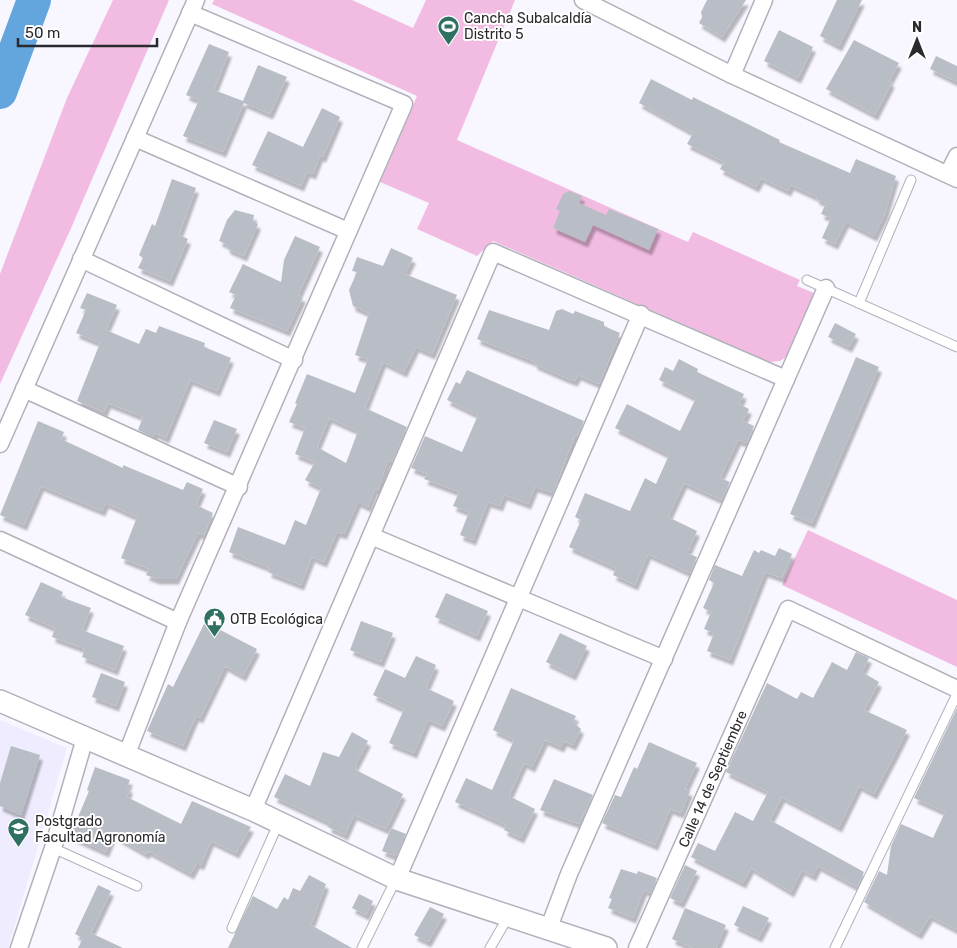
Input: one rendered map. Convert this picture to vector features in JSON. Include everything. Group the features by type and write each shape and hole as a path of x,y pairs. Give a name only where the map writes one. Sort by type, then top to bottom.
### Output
{"street":[{"path":"583,0 732,75 953,176 957,156"},
{"path":"732,75 764,0"},
{"path":"0,444 193,6 404,104 294,360 178,622 126,756"},
{"path":"135,138 348,231"},
{"path":"253,810 493,252 641,314 786,378"},
{"path":"81,259 294,360"},
{"path":"548,930 569,874 826,288"},
{"path":"397,879 641,314"},
{"path":"24,389 238,487"},
{"path":"371,536 664,659"},
{"path":"0,540 178,622"},
{"name":"Calle 14 de Septiembre","path":"638,948 788,609 957,689"},
{"path":"0,701 253,810 278,824 397,879 606,948"},
{"path":"20,948 53,848 85,738"}],"lane":[{"path":"859,303 911,180"},
{"path":"807,280 957,346"},
{"path":"835,948 957,694"},
{"path":"232,928 278,824"},
{"path":"53,848 137,886"},
{"path":"362,948 397,879"},
{"path":"490,948 508,917"}],"shaded area":[{"path":"113,0 169,0 72,226 0,384 0,274 67,98"},
{"path":"214,0 352,0 413,28 426,0 515,0 457,140 688,242 693,232 800,280 797,286 814,293 786,357 780,361 770,362 493,241 477,256 417,229 429,203 380,182 417,96 212,4"},
{"path":"808,530 957,600 957,667 782,585"},
{"name":"Postgrado Facultad Agronomía","path":"0,720 67,748 8,948 0,948"}],"building":[{"path":"707,0 746,0 722,37 699,23 702,17 701,12"},
{"path":"837,0 862,0 839,46 820,36"},
{"path":"779,30 813,47 798,78 764,61"},
{"path":"854,40 899,63 889,81 892,82 875,115 826,89"},
{"path":"209,44 229,52 214,90 243,101 258,65 287,77 270,114 244,103 223,152 183,136 199,100 186,95"},
{"path":"936,56 957,66 957,82 930,69"},
{"path":"651,79 692,100 693,97 780,140 779,142 850,173 856,159 896,176 885,214 874,236 846,222 835,244 822,238 831,218 821,214 826,203 816,199 817,197 791,185 788,191 761,178 756,187 720,169 724,162 687,144 693,133 639,103"},
{"path":"322,108 340,117 323,157 320,156 313,174 307,172 301,186 252,165 268,131 303,147"},
{"path":"172,179 196,188 179,235 188,239 170,281 138,268 143,258 139,255 152,224 155,226"},
{"path":"569,191 582,196 579,203 606,215 609,209 658,229 649,250 593,225 585,242 553,228 560,211 556,209 563,194"},
{"path":"235,210 254,215 253,221 258,224 244,256 228,249 226,244 219,241 227,220"},
{"path":"295,236 320,247 298,295 303,297 287,331 230,308 236,295 229,292 243,264 281,282 284,260"},
{"path":"391,248 413,258 405,274 457,295 432,354 416,347 404,372 383,362 365,408 407,427 392,462 388,460 378,490 375,489 368,507 358,502 344,534 337,532 324,562 312,557 301,585 268,572 270,568 229,552 238,527 285,545 295,520 306,525 321,488 305,480 315,462 295,454 305,428 289,422 307,374 355,393 368,359 355,355 369,313 353,306 349,290 357,272 352,271 357,257 383,266","holes":["329,418 358,431 346,463 317,447"]},
{"path":"87,293 117,305 106,330 139,344 146,329 156,333 159,326 205,343 204,347 231,358 217,391 190,380 166,438 155,433 153,437 138,430 143,417 108,403 104,412 77,401 100,343 76,333 86,310 80,308"},
{"path":"562,309 573,314 575,311 604,322 604,326 620,333 599,384 578,375 575,381 566,378 534,364 535,362 477,339 489,310 549,330 556,311"},
{"path":"835,323 856,334 849,347 828,337"},
{"path":"856,357 879,367 812,523 790,514"},
{"path":"679,359 698,369 697,372 744,394 739,404 749,409 743,421 754,426 747,443 738,440 720,478 730,482 722,500 684,483 668,517 697,531 687,553 697,557 690,573 648,554 635,585 613,575 616,568 569,547 581,520 575,517 585,493 630,511 645,478 656,484 669,455 615,428 627,404 680,431 696,398 659,380 665,367 673,371"},
{"path":"467,370 584,421 577,436 575,435 553,493 535,487 528,504 504,495 500,506 488,502 473,540 460,535 469,512 453,506 459,492 424,479 428,474 411,468 425,436 462,452 478,415 447,400 456,382 460,384"},
{"path":"214,420 237,429 227,452 204,443"},
{"path":"38,421 64,432 61,439 123,468 123,465 183,490 187,482 203,489 196,505 213,513 204,535 198,533 176,579 157,579 146,575 149,569 121,558 137,517 106,503 102,511 41,486 24,525 0,515"},
{"path":"779,548 792,554 782,578 765,572 730,660 707,651 714,633 704,629 711,612 703,608 714,583 709,580 715,565 742,576 754,550 759,553 761,550 775,556"},
{"path":"41,582 63,592 61,597 91,608 82,630 124,646 115,670 82,657 85,649 52,637 55,628 25,615"},
{"path":"446,593 488,611 477,636 435,617"},
{"path":"361,621 393,633 381,662 350,650"},
{"path":"205,622 257,649 243,676 225,666 200,718 196,716 183,746 147,731 168,684 173,687"},
{"path":"560,633 587,646 573,675 546,662"},
{"path":"856,652 869,658 862,672 879,682 864,710 907,730 896,752 874,794 859,786 839,827 782,797 770,820 864,872 857,887 818,866 813,876 802,870 791,892 751,868 743,883 691,857 698,843 715,851 735,812 753,821 768,792 726,772 767,683 797,699 801,692 813,698 832,662 847,670"},
{"path":"416,656 436,665 426,688 454,701 442,726 428,720 414,753 389,743 404,709 373,695 385,669 405,678"},
{"path":"101,673 125,682 116,706 92,697"},
{"path":"511,688 576,716 573,722 581,729 573,745 564,741 561,747 545,740 532,767 524,763 509,796 535,809 521,838 504,830 506,825 455,802 466,778 492,790 514,740 493,730"},
{"path":"957,708 957,930 930,916 919,934 864,902 879,871 887,875 891,846 901,824 933,838 945,812 914,798"},
{"path":"352,732 368,741 355,766 357,767 356,770 403,794 386,829 354,815 345,835 328,827 330,823 274,797 285,774 310,786 323,752 339,757"},
{"path":"649,742 697,763 685,789 690,791 681,813 670,809 655,845 602,823 615,795 621,797 634,767 637,769"},
{"path":"11,746 40,755 21,815 0,806 0,783"},
{"path":"95,767 130,780 127,787 130,788 127,797 181,824 192,801 251,827 236,853 211,841 201,865 197,863 191,874 148,851 146,854 113,835 106,852 70,836 89,791 87,790"},
{"path":"554,779 593,795 579,824 540,810"},
{"path":"391,828 406,834 396,856 382,851"},
{"path":"685,865 697,871 681,903 670,898"},
{"path":"621,869 637,874 638,871 657,878 651,893 644,890 633,918 608,908 612,899 609,898"},
{"path":"309,875 326,884 311,925 352,948 228,948 253,896 277,909 284,897 288,900 293,888 300,891"},
{"path":"98,885 111,891 91,933 123,948 78,948 83,938 75,934"},
{"path":"359,894 373,901 366,915 352,908"},
{"path":"743,906 769,918 759,937 734,925"},
{"path":"430,907 444,914 428,942 414,935"},
{"path":"685,908 726,925 716,948 693,948 672,939"}],"waterway":[{"path":"0,92 34,0"}],"place":[{"name":"Cancha Subalcaldía Distrito 5","path":"448,45"},
{"name":"OTB Ecológica","path":"214,638"},
{"name":"Postgrado Facultad Agronomía","path":"19,848"}]}
